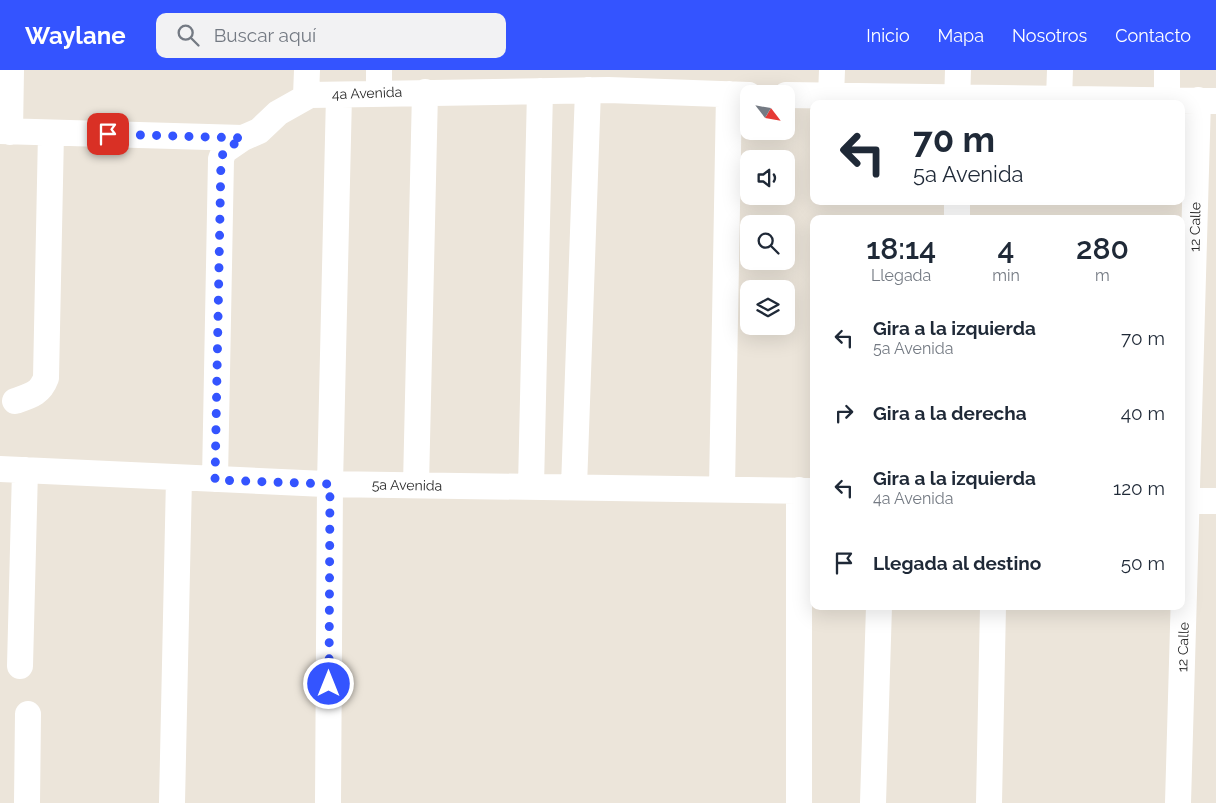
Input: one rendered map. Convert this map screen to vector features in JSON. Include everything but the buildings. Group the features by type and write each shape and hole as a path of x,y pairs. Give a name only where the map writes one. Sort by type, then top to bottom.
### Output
{"street":[{"path":"11,70 5,131 243,138"},
{"path":"306,96 307,70"},
{"path":"831,96 832,70"},
{"path":"958,70 958,100"},
{"path":"1059,99 1060,70"},
{"path":"1167,70 1167,100"},
{"name":"4a Avenida","path":"215,480 221,159 224,151 243,138 259,131 278,113 306,96 339,95 379,81 425,92 540,91 601,83 739,94"},
{"path":"574,487 601,83"},
{"path":"530,486 540,91"},
{"path":"416,485 425,92"},
{"path":"722,488 739,94"},
{"path":"328,803 330,484 339,95"},
{"path":"795,95 933,100"},
{"path":"1008,100 1207,100"},
{"name":"12 Calle","path":"1185,484 1207,100"},
{"path":"15,401 36,394 43,386 46,378 51,133"},
{"path":"12,470 20,666"},
{"name":"5a Avenida","path":"12,470 330,484 807,490"},
{"path":"172,803 179,478"},
{"path":"799,803 807,490"},
{"path":"1185,501 1216,501"},
{"path":"872,803 879,610"},
{"path":"989,803 993,610"},
{"name":"12 Calle","path":"1178,803 1182,610"},
{"path":"27,803 28,714"}],"route":[{"path":"108,134 243,138 224,151 221,159 215,480 330,484 329,684"}]}
